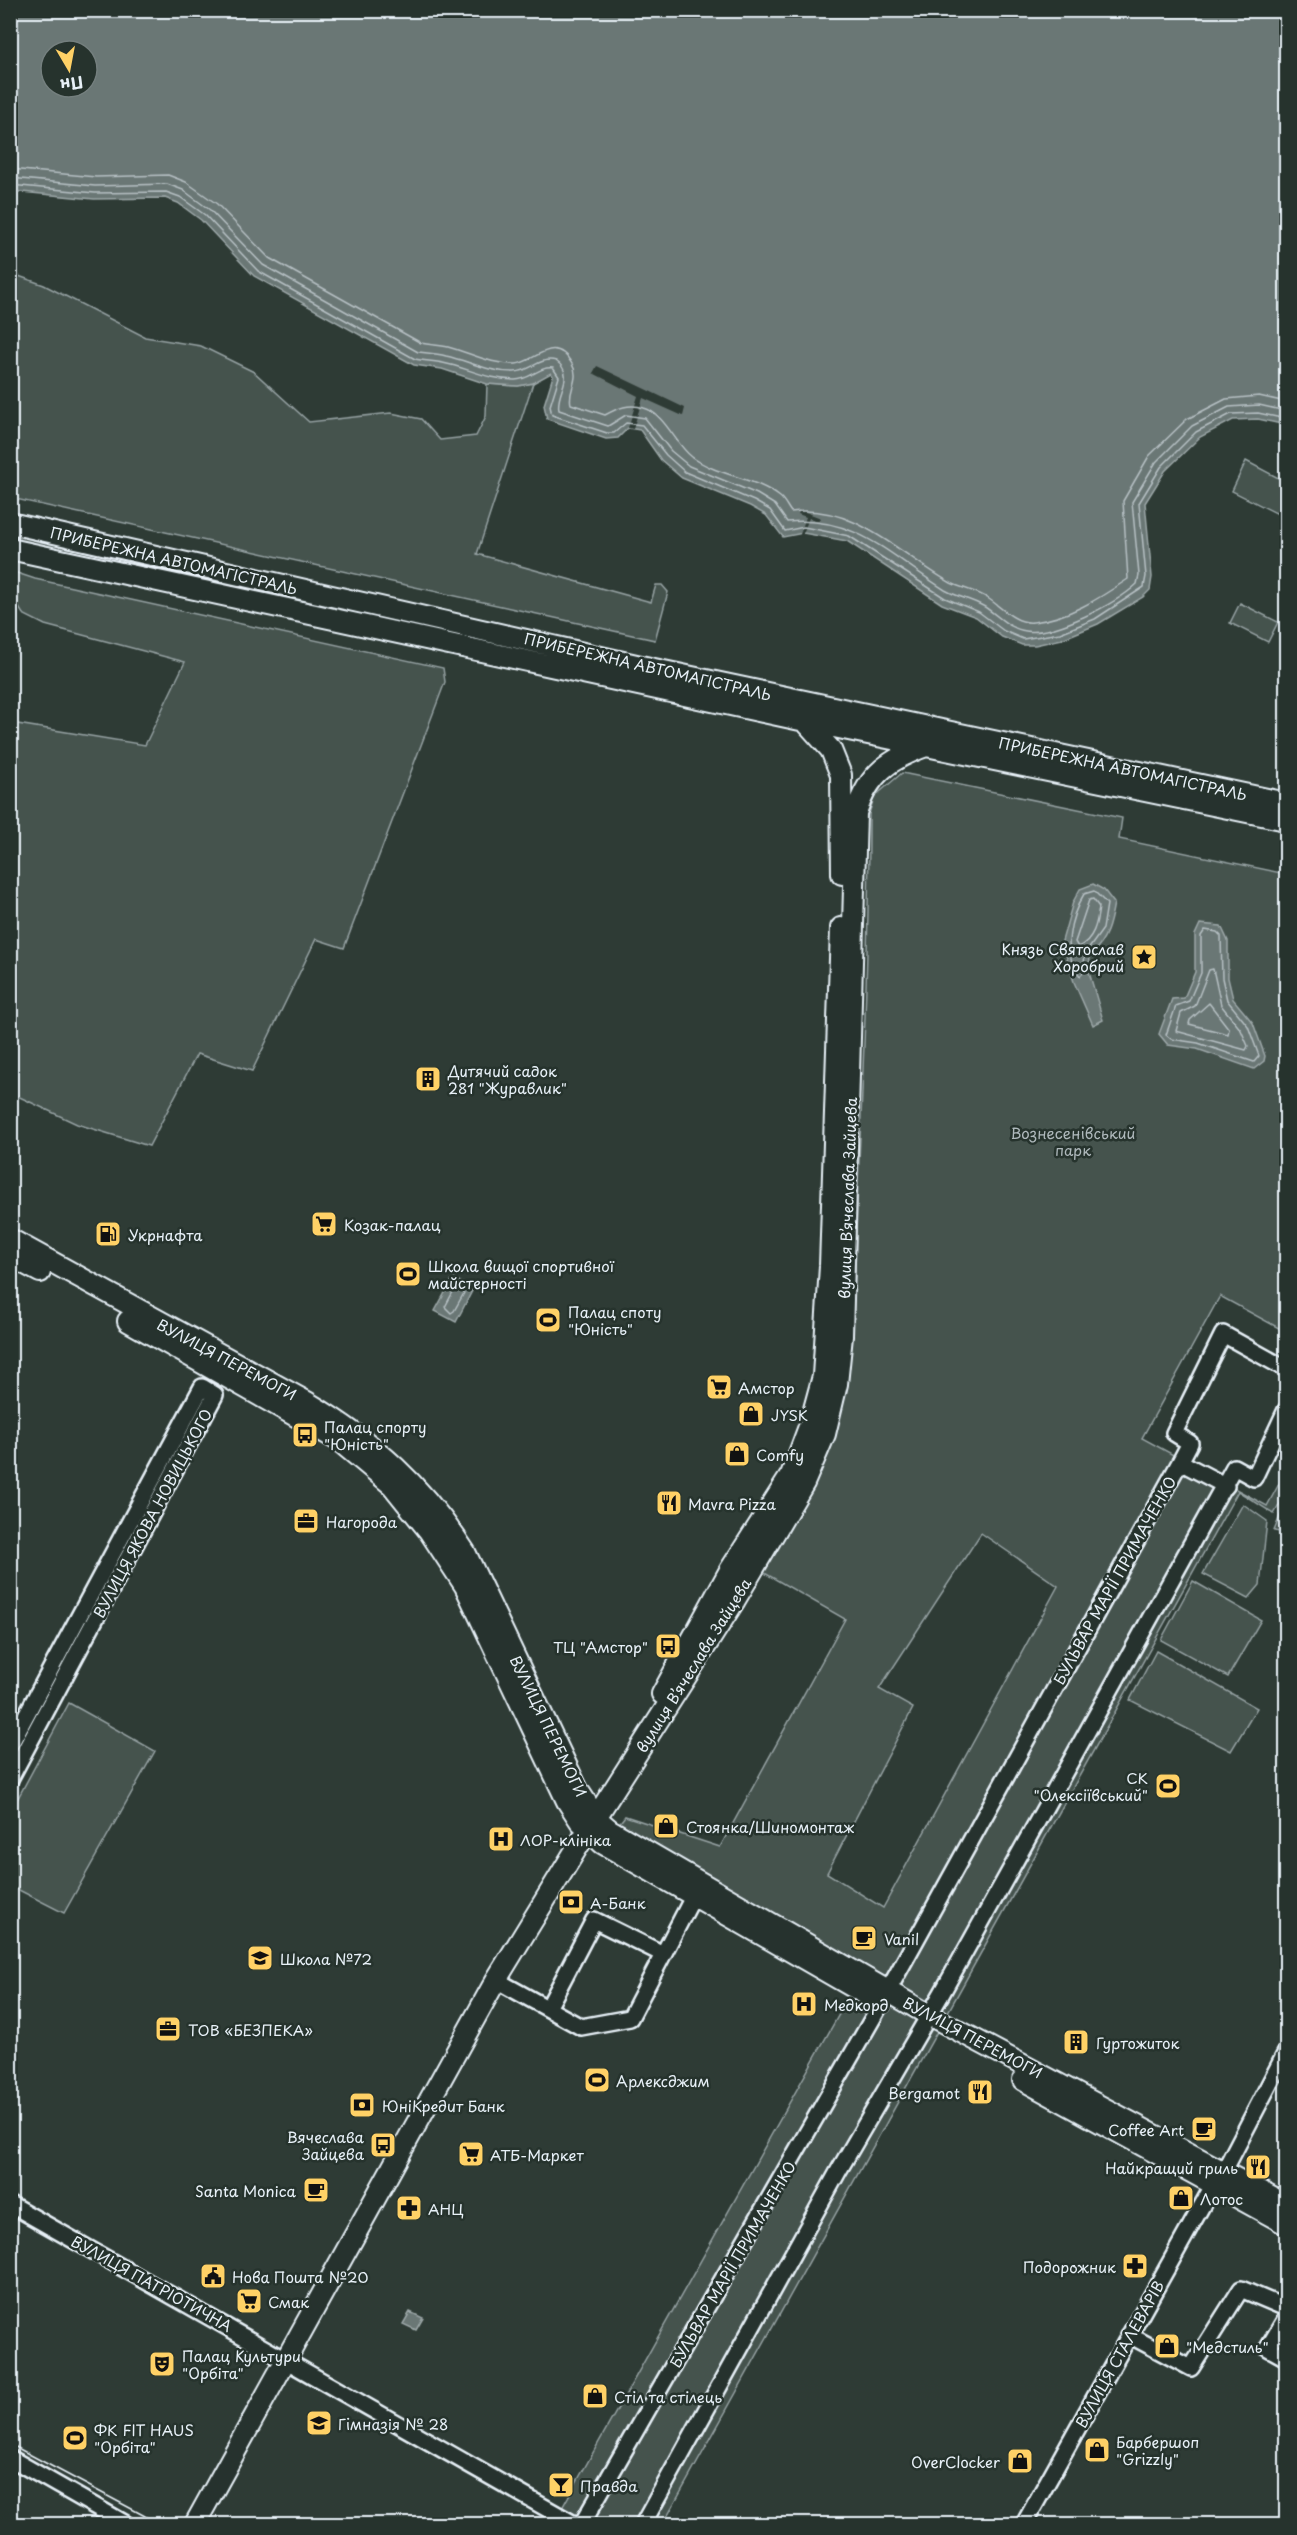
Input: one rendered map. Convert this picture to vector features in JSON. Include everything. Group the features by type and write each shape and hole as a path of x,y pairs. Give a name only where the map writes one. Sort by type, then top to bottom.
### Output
{"main road":[{"name":"ПРИБЕРЕЖНА АВТОМАГІСТРАЛЬ","path":"10,524 666,671 1287,803"},
{"name":"ПРИБЕРЕЖНА АВТОМАГІСТРАЛЬ","path":"10,549 327,618 506,654 805,721 1287,820"},
{"path":"327,618 337,609 339,602 335,597"},
{"path":"355,601 346,604 345,612 356,624"},
{"name":"вулиця Вʼячеслава Зайцева","path":"195,2524 280,2359 660,1697 730,1570 791,1475 810,1424 823,1376 831,1254 843,804 841,775 831,750 805,721"},
{"name":"вулиця Вʼячеслава Зайцева","path":"182,2524 280,2359 588,1819 735,1600 804,1483 825,1434 837,1384 845,1267 856,813 862,794 888,763 906,753 929,746"},
{"name":"ВУЛИЦЯ ПЕРЕМОГИ","path":"10,1239 297,1396 346,1426 406,1488 442,1517 465,1552 588,1819 602,1843 693,1897 1219,2178 1287,2224"},
{"name":"ВУЛИЦЯ ПЕРЕМОГИ","path":"10,1256 302,1417 383,1466"},
{"name":"ВУЛИЦЯ ПЕРЕМОГИ","path":"588,1819 619,1835 884,1997"},
{"name":"ВУЛИЦЯ ПЕРЕМОГИ","path":"1219,2178 1287,2205"}],"street":[{"path":"1180,1462 1190,1443 1174,1433 1223,1334 1287,1369"},
{"name":"ВУЛИЦЯ ЯКОВА НОВИЦЬКОГО","path":"10,1745 202,1387 215,1395 10,1779"},
{"path":"643,2524 838,2170 926,2021 1226,1486 1234,1467 1254,1478 1287,1410"},
{"name":"БУЛЬВАР МАРІЇ ПРИМАЧЕНКО","path":"582,2524 884,1997 1180,1462 1226,1486"},
{"path":"496,1980 581,2027 630,2018 693,1897"},
{"path":"548,2008 594,1920 663,1954"},
{"name":"ВУЛИЦЯ СТАЛЕВАРІВ","path":"1024,2524 1219,2178 1287,2052"},
{"name":"ВУЛИЦЯ ПАТРІОТИЧНА","path":"10,2204 574,2524"},
{"path":"1129,2335 1191,2368 1241,2289 1287,2308"},
{"path":"1287,2318 1268,2348 1287,2358"},
{"path":"10,2458 126,2524"}],"green space":[{"path":"10,273 44,285 145,337 201,346 254,372 309,422 391,413 421,419 440,440 476,436 486,416 487,384 518,386 533,383 477,554 651,602 656,585 662,585 668,592 655,640 11,498"},
{"path":"1246,461 1286,482 1286,518 1232,491"},
{"path":"11,532 331,603 330,610 11,539"},
{"path":"14,572 35,579 443,668 445,682 344,948 316,939 252,1071 197,1054 149,1146 77,1124 11,1093 11,723 145,745 185,662 45,625 23,614 11,595"},
{"path":"1240,603 1278,622 1268,642 1230,623"},
{"name":"Вознесенівський парк","path":"902,773 1122,818 1119,839 1286,874 1286,1332 1220,1296 1142,1438 1267,1506 1286,1471 1286,1493 1274,1514 1238,1491 663,2524 553,2524 865,1968 615,1829 625,1816 720,1847 845,1619 761,1571 797,1514 829,1453 838,1426 849,1364 854,1298 867,961 869,814 874,797","holes":["981,1533 1058,1586 883,1908 827,1873 913,1708 879,1689"]},
{"path":"1286,1501 1286,1533 1274,1531"},
{"path":"1243,1504 1267,1521 1260,1585 1249,1598 1203,1574"},
{"path":"1193,1581 1261,1620 1228,1677 1161,1640"},
{"path":"1156,1651 1257,1708 1231,1751 1130,1700"},
{"path":"69,1703 155,1751 64,1913 11,1886 11,1811"}],"water":[{"path":"10,11 1286,11 1286,425 1258,419 1233,420 1200,437 1165,471 1145,503 1152,577 1150,590 1143,597 1098,624 1062,639 1035,645 1022,645 1002,637 976,617 942,604 847,541 803,533 783,537 766,515 682,478 661,460 640,430 628,428 618,438 606,439 547,419 544,405 553,376 551,373 533,383 518,386 487,384 442,369 414,365 254,276 201,220 178,203 165,198 94,199 11,191"},
{"path":"1093,884 1104,890 1114,903 1107,931 1090,956 1089,972 1103,1020 1093,1025 1074,982 1062,941 1073,902 1080,889"},
{"path":"1200,924 1221,926 1228,941 1228,978 1233,999 1253,1023 1265,1056 1264,1061 1254,1069 1197,1049 1168,1045 1159,1034 1172,999 1184,998 1195,972 1195,935"},
{"path":"453,1278 473,1289 456,1322 435,1311"},
{"path":"410,2312 423,2318 416,2330 403,2324"}],"pier":[{"path":"597,366 685,408 683,416 643,398 633,429 628,428 638,396 593,373"},
{"path":"800,510 821,518 819,521 809,518 802,536 799,537 806,517 798,514"}],"tram line":[{"path":"10,2444 156,2524"}],"place":[{"name":"Князь Святослав Хоробрий","path":"1144,957"},
{"name":"Дитячий садок 281 \"Журавлик\"","path":"428,1079"},
{"name":"Козак-палац","path":"324,1224"},
{"name":"Укрнафта","path":"108,1234"},
{"name":"Школа вищої спортивної майстерності","path":"408,1274"},
{"name":"Палац споту \"Юність\"","path":"548,1320"},
{"name":"Амстор","path":"719,1387"},
{"name":"JYSK","path":"751,1414"},
{"name":"Палац спорту \"Юність\"","path":"305,1435"},
{"name":"Comfy","path":"737,1454"},
{"name":"Mavra Pizza","path":"669,1503"},
{"name":"Нагорода","path":"306,1521"},
{"name":"ТЦ \"Амстор\"","path":"668,1646"},
{"name":"СК \"Олексіївський\"","path":"1168,1786"},
{"name":"Стоянка/Шиномонтаж","path":"666,1826"},
{"name":"ЛОР-клініка","path":"501,1839"},
{"name":"А-Банк","path":"571,1902"},
{"name":"Vanil","path":"864,1938"},
{"name":"Школа №72","path":"260,1958"},
{"name":"Медкорд","path":"804,2004"},
{"name":"ТОВ «БЕЗПЕКА»","path":"168,2029"},
{"name":"Гуртожиток","path":"1076,2042"},
{"name":"Арлексджим","path":"597,2080"},
{"name":"Bergamot","path":"980,2092"},
{"name":"ЮніКредит Банк","path":"362,2105"},
{"name":"Coffee Art","path":"1204,2129"},
{"name":"Вячеслава Зайцева","path":"383,2145"},
{"name":"АТБ-Маркет","path":"471,2154"},
{"name":"Найкращий гриль","path":"1258,2167"},
{"name":"Santa Monica","path":"316,2190"},
{"name":"Лотос","path":"1181,2198"},
{"name":"АНЦ","path":"409,2208"},
{"name":"Подорожник","path":"1135,2266"},
{"name":"Нова Пошта №20","path":"213,2276"},
{"name":"Смак","path":"249,2301"},
{"name":"\"Медстиль\"","path":"1167,2346"},
{"name":"Палац Культури \"Орбіта\"","path":"162,2364"},
{"name":"Стіл та стілець","path":"595,2396"},
{"name":"Гімназія № 28","path":"319,2423"},
{"name":"ФК FIT HAUS \"Орбіта\"","path":"75,2438"},
{"name":"Барбершоп \"Grizzly\"","path":"1097,2450"},
{"name":"OverClocker","path":"1020,2461"},
{"name":"Правда","path":"561,2485"}]}
